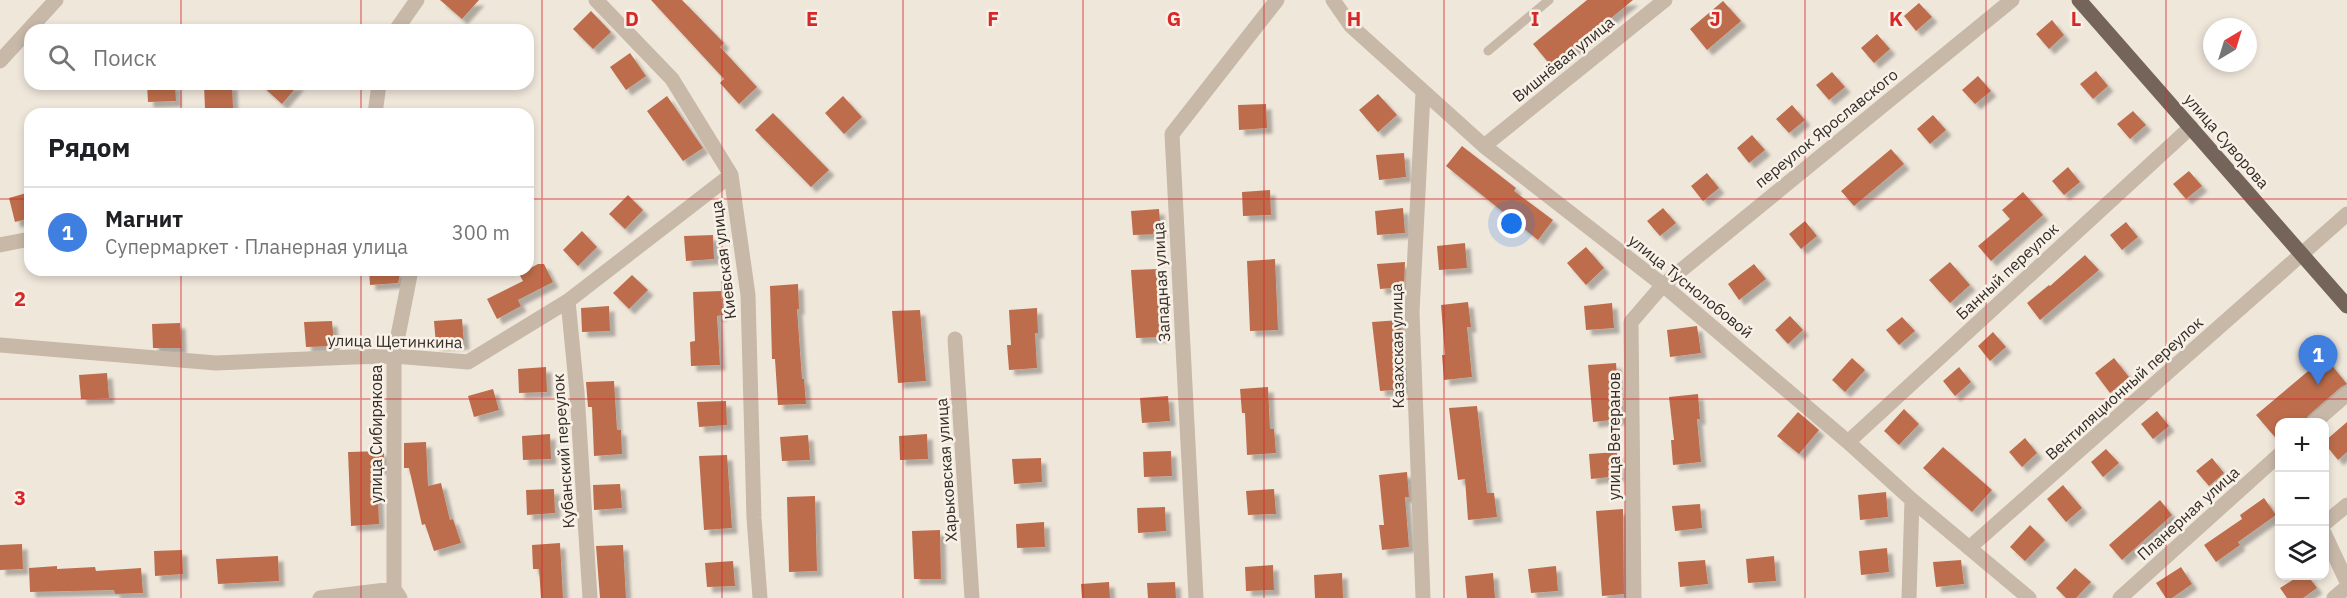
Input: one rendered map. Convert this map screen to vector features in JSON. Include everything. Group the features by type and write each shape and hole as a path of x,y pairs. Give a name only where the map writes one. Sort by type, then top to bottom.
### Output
{"main road":[{"name":"улица Суворова","path":"2079,0 2347,306"}],"street":[{"path":"34,24 56,0"},
{"path":"400,24 417,0"},
{"name":"Киевская улица","path":"596,0 672,80 731,175 748,296 754,518 760,598"},
{"name":"Западная улица","path":"1196,598 1172,134 1277,0"},
{"name":"улица Туснолобовой","path":"1333,0 1351,26 1484,146 1663,285 1848,442 1912,500 2030,598"},
{"name":"Вишнёвая улица","path":"1484,146 1665,0"},
{"name":"переулок Ярославского","path":"1663,285 2012,0"},
{"path":"0,61 24,35"},
{"path":"376,108 378,90"},
{"name":"Казахская улица","path":"1423,93 1412,312 1423,598"},
{"name":"Банный переулок","path":"1848,442 2191,127"},
{"name":"улица Щетинкина","path":"0,345 216,363 394,357 468,362 568,301 731,175"},
{"name":"Вентиляционный переулок","path":"1970,548 2347,214"},
{"path":"0,245 24,240"},
{"name":"улица Сибирякова","path":"397,593 394,357 410,276"},
{"name":"улица Ветеранов","path":"1634,598 1631,322 1663,285"},
{"name":"Кубанский переулок","path":"568,301 578,404 590,598"},
{"name":"Харьковская улица","path":"955,339 972,598"},
{"path":"2321,418 2347,394"},
{"name":"Планерная улица","path":"2120,598 2275,458"},
{"path":"1909,598 1912,500"},
{"path":"2329,521 2347,505"},
{"path":"2329,542 2347,584 2334,598"},
{"path":"320,598 397,593"}],"lane":[{"path":"1488,51 1549,0"}],"building":[{"path":"440,0 479,0 462,19"},
{"path":"651,0 682,0 724,43 720,47 757,87 739,104 720,83 724,79"},
{"path":"1587,0 1633,0 1552,67 1533,44"},
{"path":"1723,1 1741,21 1707,50 1690,29"},
{"path":"1919,3 1932,17 1916,31 1904,16"},
{"path":"591,11 611,32 593,49 573,29"},
{"path":"2052,20 2064,35 2049,49 2036,34"},
{"path":"1877,34 1890,49 1874,63 1861,48"},
{"path":"630,53 646,76 626,90 610,67"},
{"path":"2096,71 2108,86 2093,99 2080,84"},
{"path":"1832,72 1845,87 1829,100 1816,85"},
{"path":"1978,76 1991,91 1975,104 1962,90"},
{"path":"147,90 175,90 176,101 148,102"},
{"path":"204,90 232,90 233,108 205,108"},
{"path":"267,90 294,90 282,104"},
{"path":"1378,94 1397,115 1378,132 1359,110"},
{"path":"667,96 703,148 683,161 647,111"},
{"path":"843,96 862,117 844,134 825,113"},
{"path":"1266,104 1267,128 1239,130 1238,105"},
{"path":"1792,105 1805,120 1789,133 1776,119"},
{"path":"2133,111 2146,125 2130,139 2117,124"},
{"path":"773,113 829,170 811,187 755,130"},
{"path":"1933,115 1946,130 1930,144 1917,129"},
{"path":"1752,135 1765,150 1749,163 1737,148"},
{"path":"1462,146 1516,188 1514,191 1553,220 1538,240 1446,166"},
{"path":"1891,149 1904,164 1854,206 1841,191"},
{"path":"1404,153 1406,177 1379,180 1376,155"},
{"path":"2068,167 2080,182 2064,195 2052,181"},
{"path":"2189,171 2202,186 2186,199 2173,184"},
{"path":"1707,173 1719,188 1703,201 1691,186"},
{"path":"1270,190 1271,215 1243,216 1242,192"},
{"path":"2023,192 2043,215 1991,261 1978,246 2010,219 2002,210"},
{"path":"24,194 24,220 15,222 9,198"},
{"path":"628,195 643,210 625,229 609,214"},
{"path":"1403,208 1405,233 1377,235 1375,211"},
{"path":"1663,208 1676,223 1660,236 1647,221"},
{"path":"1159,209 1161,234 1133,235 1131,211"},
{"path":"1805,221 1817,236 1801,249 1789,234"},
{"path":"2126,222 2138,237 2122,250 2110,235"},
{"path":"582,231 597,247 578,266 563,250"},
{"path":"713,235 714,259 686,261 684,236"},
{"path":"1465,243 1467,268 1439,270 1437,246"},
{"path":"1586,247 1604,268 1586,285 1567,263"},
{"path":"2085,255 2099,270 2040,320 2027,303"},
{"path":"1275,259 1278,330 1250,331 1247,261"},
{"path":"1405,262 1404,287 1380,289 1377,264"},
{"path":"1950,262 1970,285 1950,303 1929,280"},
{"path":"544,264 553,282 518,300 521,306 497,319 487,299 523,281 520,276 534,276 534,266"},
{"path":"1754,264 1766,279 1739,300 1728,284"},
{"path":"1159,269 1164,337 1136,338 1131,270"},
{"path":"632,275 648,290 629,309 613,293"},
{"path":"369,276 400,276 398,283 370,285"},
{"path":"798,284 799,309 797,309 806,404 778,405 775,359 772,359 770,286"},
{"path":"721,291 722,315 717,316 720,365 691,366 690,342 695,341 693,292"},
{"path":"1468,302 1471,327 1467,327 1472,377 1444,380 1442,355 1445,355 1441,305"},
{"path":"1612,303 1614,328 1586,330 1584,306"},
{"path":"609,306 610,331 582,332 581,308"},
{"path":"1037,308 1038,333 1035,333 1037,368 1009,370 1007,345 1011,345 1009,310"},
{"path":"920,310 926,381 898,383 892,311"},
{"path":"1790,316 1803,330 1788,344 1775,330"},
{"path":"1902,317 1915,331 1899,345 1886,330"},
{"path":"462,319 464,344 436,345 434,321"},
{"path":"1400,320 1405,389 1380,391 1372,322"},
{"path":"332,321 334,346 306,347 304,322"},
{"path":"180,323 181,348 153,348 152,324"},
{"path":"1697,326 1701,353 1670,357 1667,330"},
{"path":"1993,332 2006,347 1990,361 1978,346"},
{"path":"2325,357 2347,384 2307,418 2275,418 2275,437 2256,415"},
{"path":"1852,358 1865,370 1845,392 1832,380"},
{"path":"2114,358 2129,377 2110,393 2095,373"},
{"path":"1616,363 1621,419 1593,422 1588,365"},
{"path":"546,367 547,392 519,393 518,369"},
{"path":"1959,367 1971,382 1955,396 1943,381"},
{"path":"107,373 109,398 81,399 79,375"},
{"path":"614,381 617,430 621,430 622,454 594,456 592,407 588,407 586,382"},
{"path":"1268,387 1270,429 1274,429 1276,453 1247,455 1245,413 1242,413 1240,389"},
{"path":"493,389 499,410 474,417 468,396"},
{"path":"1698,394 1700,419 1697,419 1701,462 1673,465 1671,440 1674,440 1669,397"},
{"path":"1168,396 1170,421 1142,423 1140,398"},
{"path":"726,401 727,425 699,427 697,402"},
{"path":"1477,406 1487,493 1494,493 1497,517 1468,520 1465,479 1458,480 1449,408"},
{"path":"1904,409 1919,424 1899,445 1884,431"},
{"path":"2157,411 2169,426 2153,439 2141,424"},
{"path":"1798,412 1819,430 1799,454 1777,436"},
{"path":"2347,422 2347,452 2338,460 2329,449 2329,438"},
{"path":"550,434 551,459 523,460 522,436"},
{"path":"927,434 928,459 900,460 899,436"},
{"path":"808,435 810,460 782,461 780,437"},
{"path":"2025,438 2037,453 2022,467 2009,452"},
{"path":"426,442 428,486 441,483 450,520 453,519 461,543 434,551 425,524 422,525 409,468 404,468 404,443"},
{"path":"1943,447 1992,490 1972,512 1923,468"},
{"path":"2106,449 2119,463 2103,477 2091,462"},
{"path":"384,451 384,469 377,469 379,524 351,526 348,452"},
{"path":"1171,451 1172,476 1144,477 1143,452"},
{"path":"1617,452 1619,476 1591,479 1589,454"},
{"path":"727,455 732,528 704,530 699,456"},
{"path":"1041,458 1042,482 1014,484 1012,459"},
{"path":"2212,458 2224,473 2209,486 2196,471"},
{"path":"1407,472 1409,497 1405,497 1409,547 1382,550 1379,525 1384,525 1379,475"},
{"path":"620,484 622,508 594,510 593,485"},
{"path":"2063,485 2082,508 2066,522 2047,499"},
{"path":"554,489 555,513 527,515 526,490"},
{"path":"1274,489 1276,514 1248,515 1246,491"},
{"path":"1886,492 1888,517 1860,520 1858,495"},
{"path":"815,496 817,571 789,572 787,497"},
{"path":"2264,498 2275,514 2238,542 2240,545 2216,562 2204,545 2242,519 2240,515"},
{"path":"2160,500 2172,515 2122,560 2109,545"},
{"path":"1700,504 1702,528 1675,531 1672,506"},
{"path":"1165,507 1166,531 1138,533 1137,508"},
{"path":"1623,509 1624,594 1602,596 1596,511"},
{"path":"1044,522 1045,547 1017,548 1016,524"},
{"path":"2030,525 2045,540 2025,561 2010,547"},
{"path":"940,530 941,579 914,579 912,531"},
{"path":"560,543 563,598 541,598 539,569 533,569 532,545"},
{"path":"22,544 23,569 0,570 0,545"},
{"path":"623,545 626,598 600,598 596,546"},
{"path":"1887,548 1889,572 1861,575 1859,551"},
{"path":"182,550 183,574 155,576 154,551"},
{"path":"278,556 279,581 218,584 216,559"},
{"path":"1774,556 1776,581 1748,583 1746,559"},
{"path":"1705,560 1708,584 1680,587 1678,562"},
{"path":"1961,560 1964,584 1936,587 1933,562"},
{"path":"733,561 735,586 707,587 705,563"},
{"path":"1273,565 1274,590 1246,591 1245,567"},
{"path":"57,566 57,569 95,567 96,571 141,568 143,593 115,594 114,590 30,592 29,568"},
{"path":"1556,566 1558,591 1531,593 1528,569"},
{"path":"2181,567 2192,584 2172,598 2166,598 2156,583"},
{"path":"2075,568 2091,582 2076,598 2066,598 2056,588"},
{"path":"1342,573 1343,598 1315,598 1314,575"},
{"path":"1493,573 1495,598 1467,598 1465,576"},
{"path":"2293,580 2311,580 2317,588 2303,598 2287,598 2280,588"},
{"path":"1109,582 1110,598 1082,598 1081,584"},
{"path":"1175,582 1176,598 1148,598 1147,583"}],"place":[{"name":"Магнит","path":"2318,385"}]}
